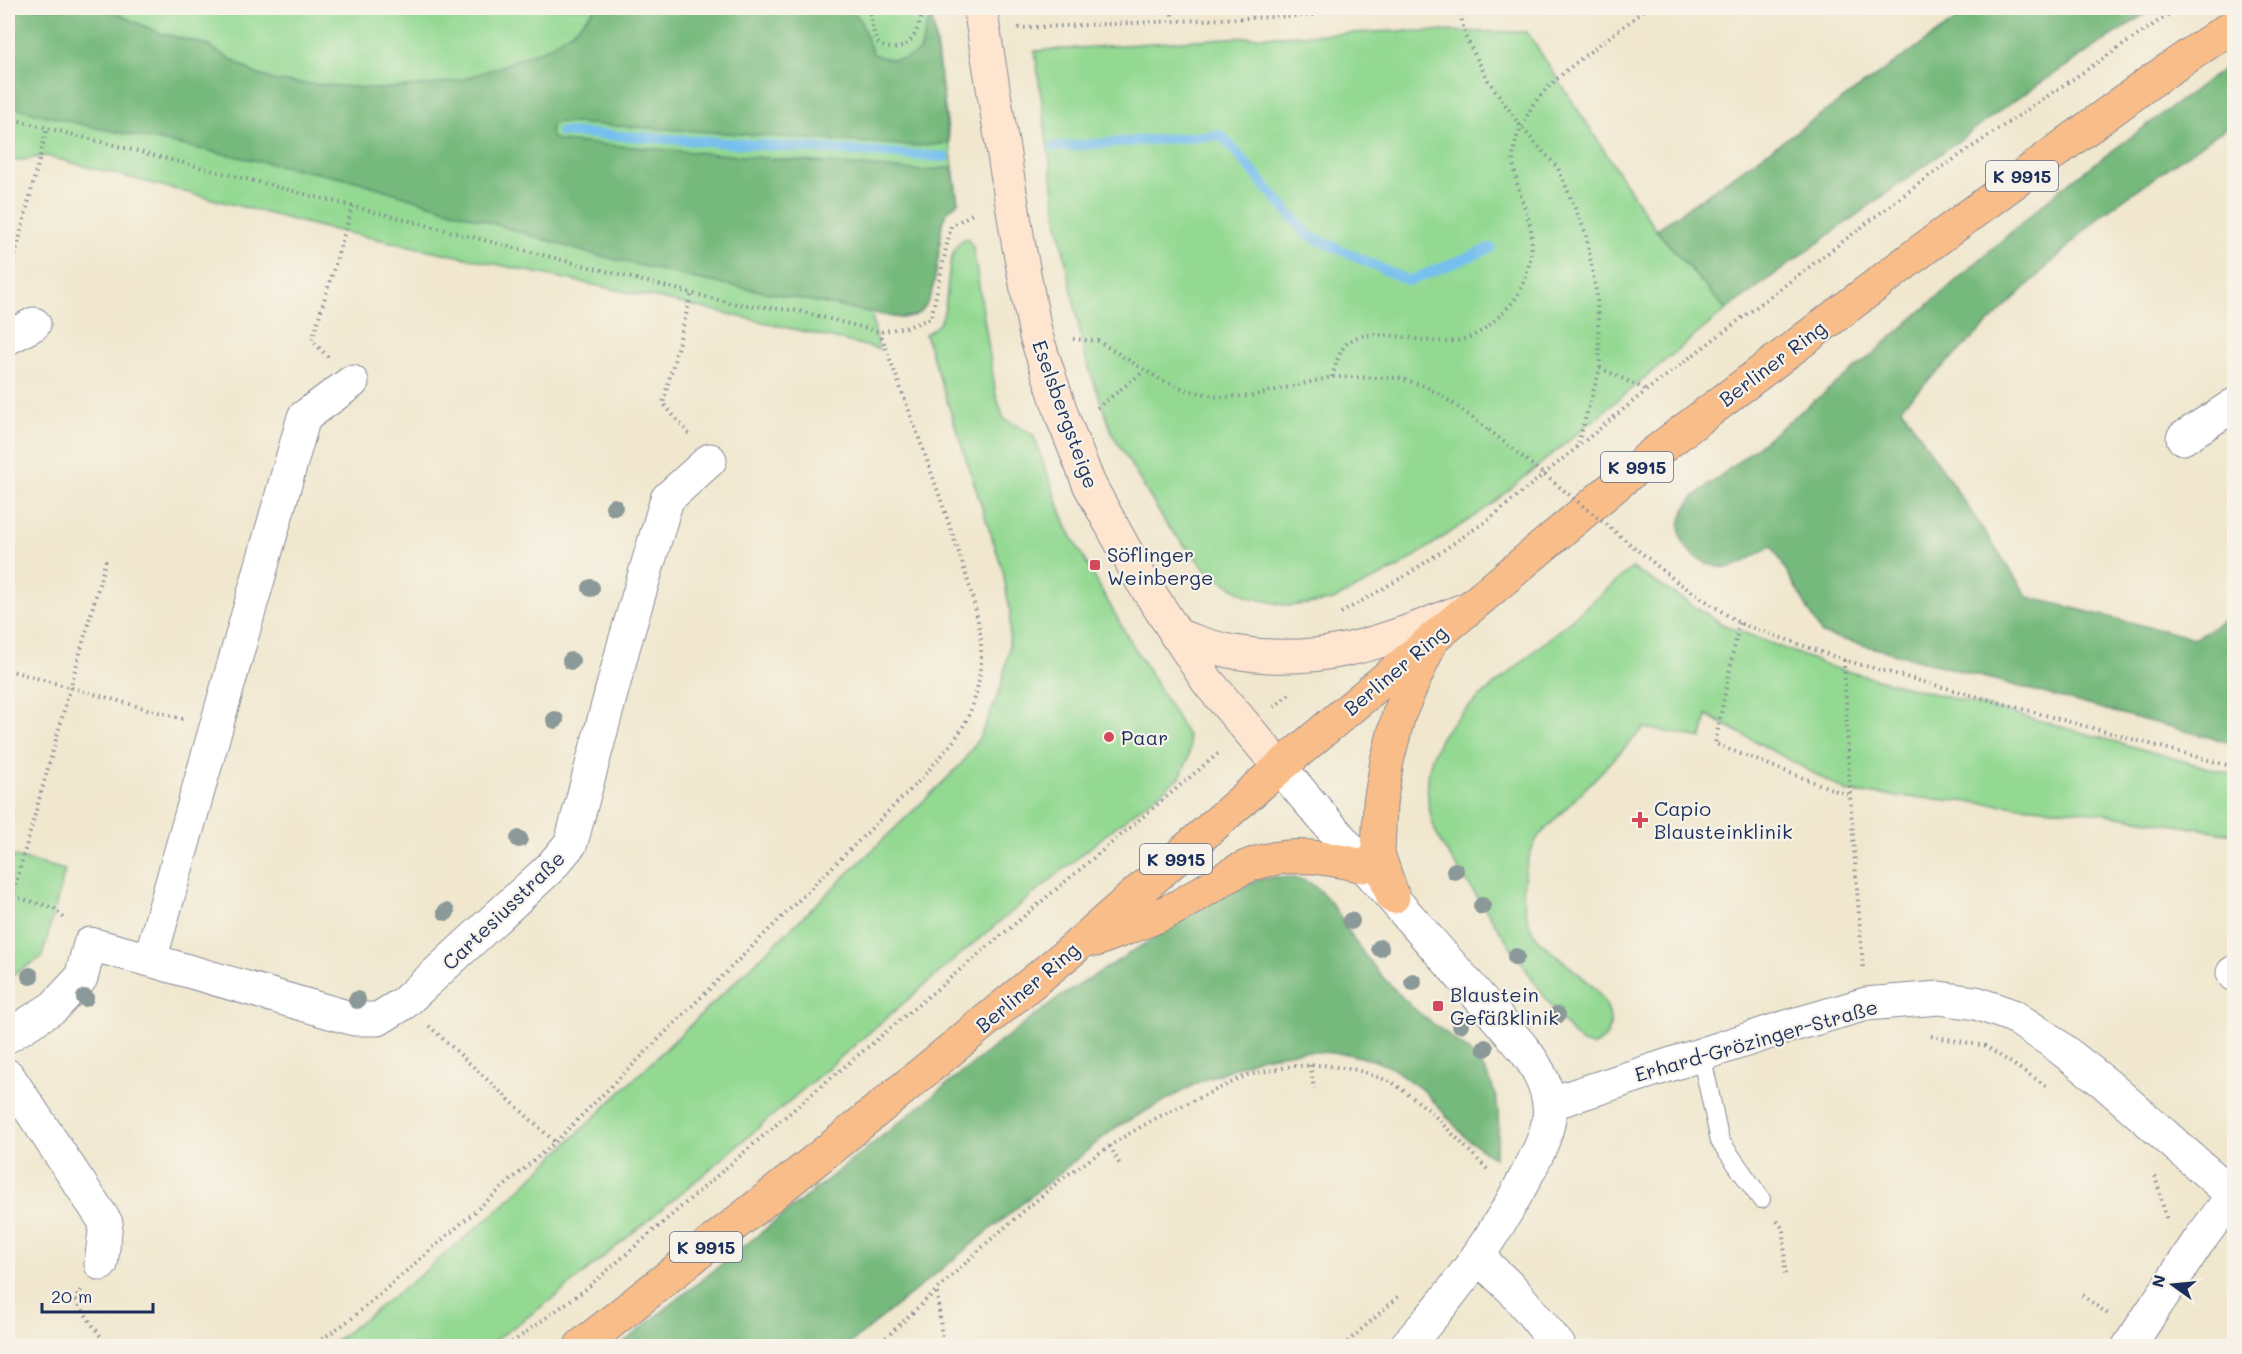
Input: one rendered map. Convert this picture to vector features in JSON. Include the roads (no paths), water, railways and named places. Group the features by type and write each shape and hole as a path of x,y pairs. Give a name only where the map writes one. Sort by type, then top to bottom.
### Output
{"main road":[{"name":"Berliner Ring","path":"581,1347 832,1147 1072,950 1280,767 1654,453 1913,257 2141,89 2235,25"},
{"path":"1393,897 1378,854 1380,803 1387,761 1399,714 1432,639"},
{"path":"1072,950 1173,909 1237,871 1264,860 1300,855 1363,866"}],"street":[{"name":"Eselsbergsteige","path":"982,19 1018,247 1036,336 1064,420 1089,484 1142,581 1176,635 1208,682 1280,767"},
{"path":"150,960 304,417 352,382"},
{"path":"2184,438 2235,405"},
{"name":"Cartesiusstraße","path":"8,1036 54,1007 81,978 90,944 354,1019 378,1019 404,1003 550,868 571,843 624,645 667,499 710,460"},
{"path":"1176,635 1233,652 1302,657 1344,652 1397,637 1468,609"},
{"path":"1280,767 1535,1063 1544,1082 1549,1104 1549,1118 1545,1134 1515,1196 1478,1257 1406,1347"},
{"name":"Erhard-Grözinger-Straße","path":"1549,1104 1701,1054 1866,1004 1939,998 1976,1003 2013,1016 2105,1083 2234,1195"},
{"path":"8,1076 106,1223 101,1264"},
{"path":"2129,1347 2198,1242 2234,1195"},
{"path":"1478,1257 1513,1290 1559,1347"}],"lane":[{"path":"1701,1054 1720,1141 1761,1199"}],"waterway":[{"path":"561,132 945,157"},
{"path":"1054,147 1221,135 1308,235 1409,281 1491,248"}],"place":[{"name":"Söflinger Weinberge","path":"1095,565"},
{"name":"Paar","path":"1109,737"},
{"name":"Capio Blausteinklinik","path":"1640,820"},
{"name":"Blaustein Gefäßklinik","path":"1438,1006"}]}
